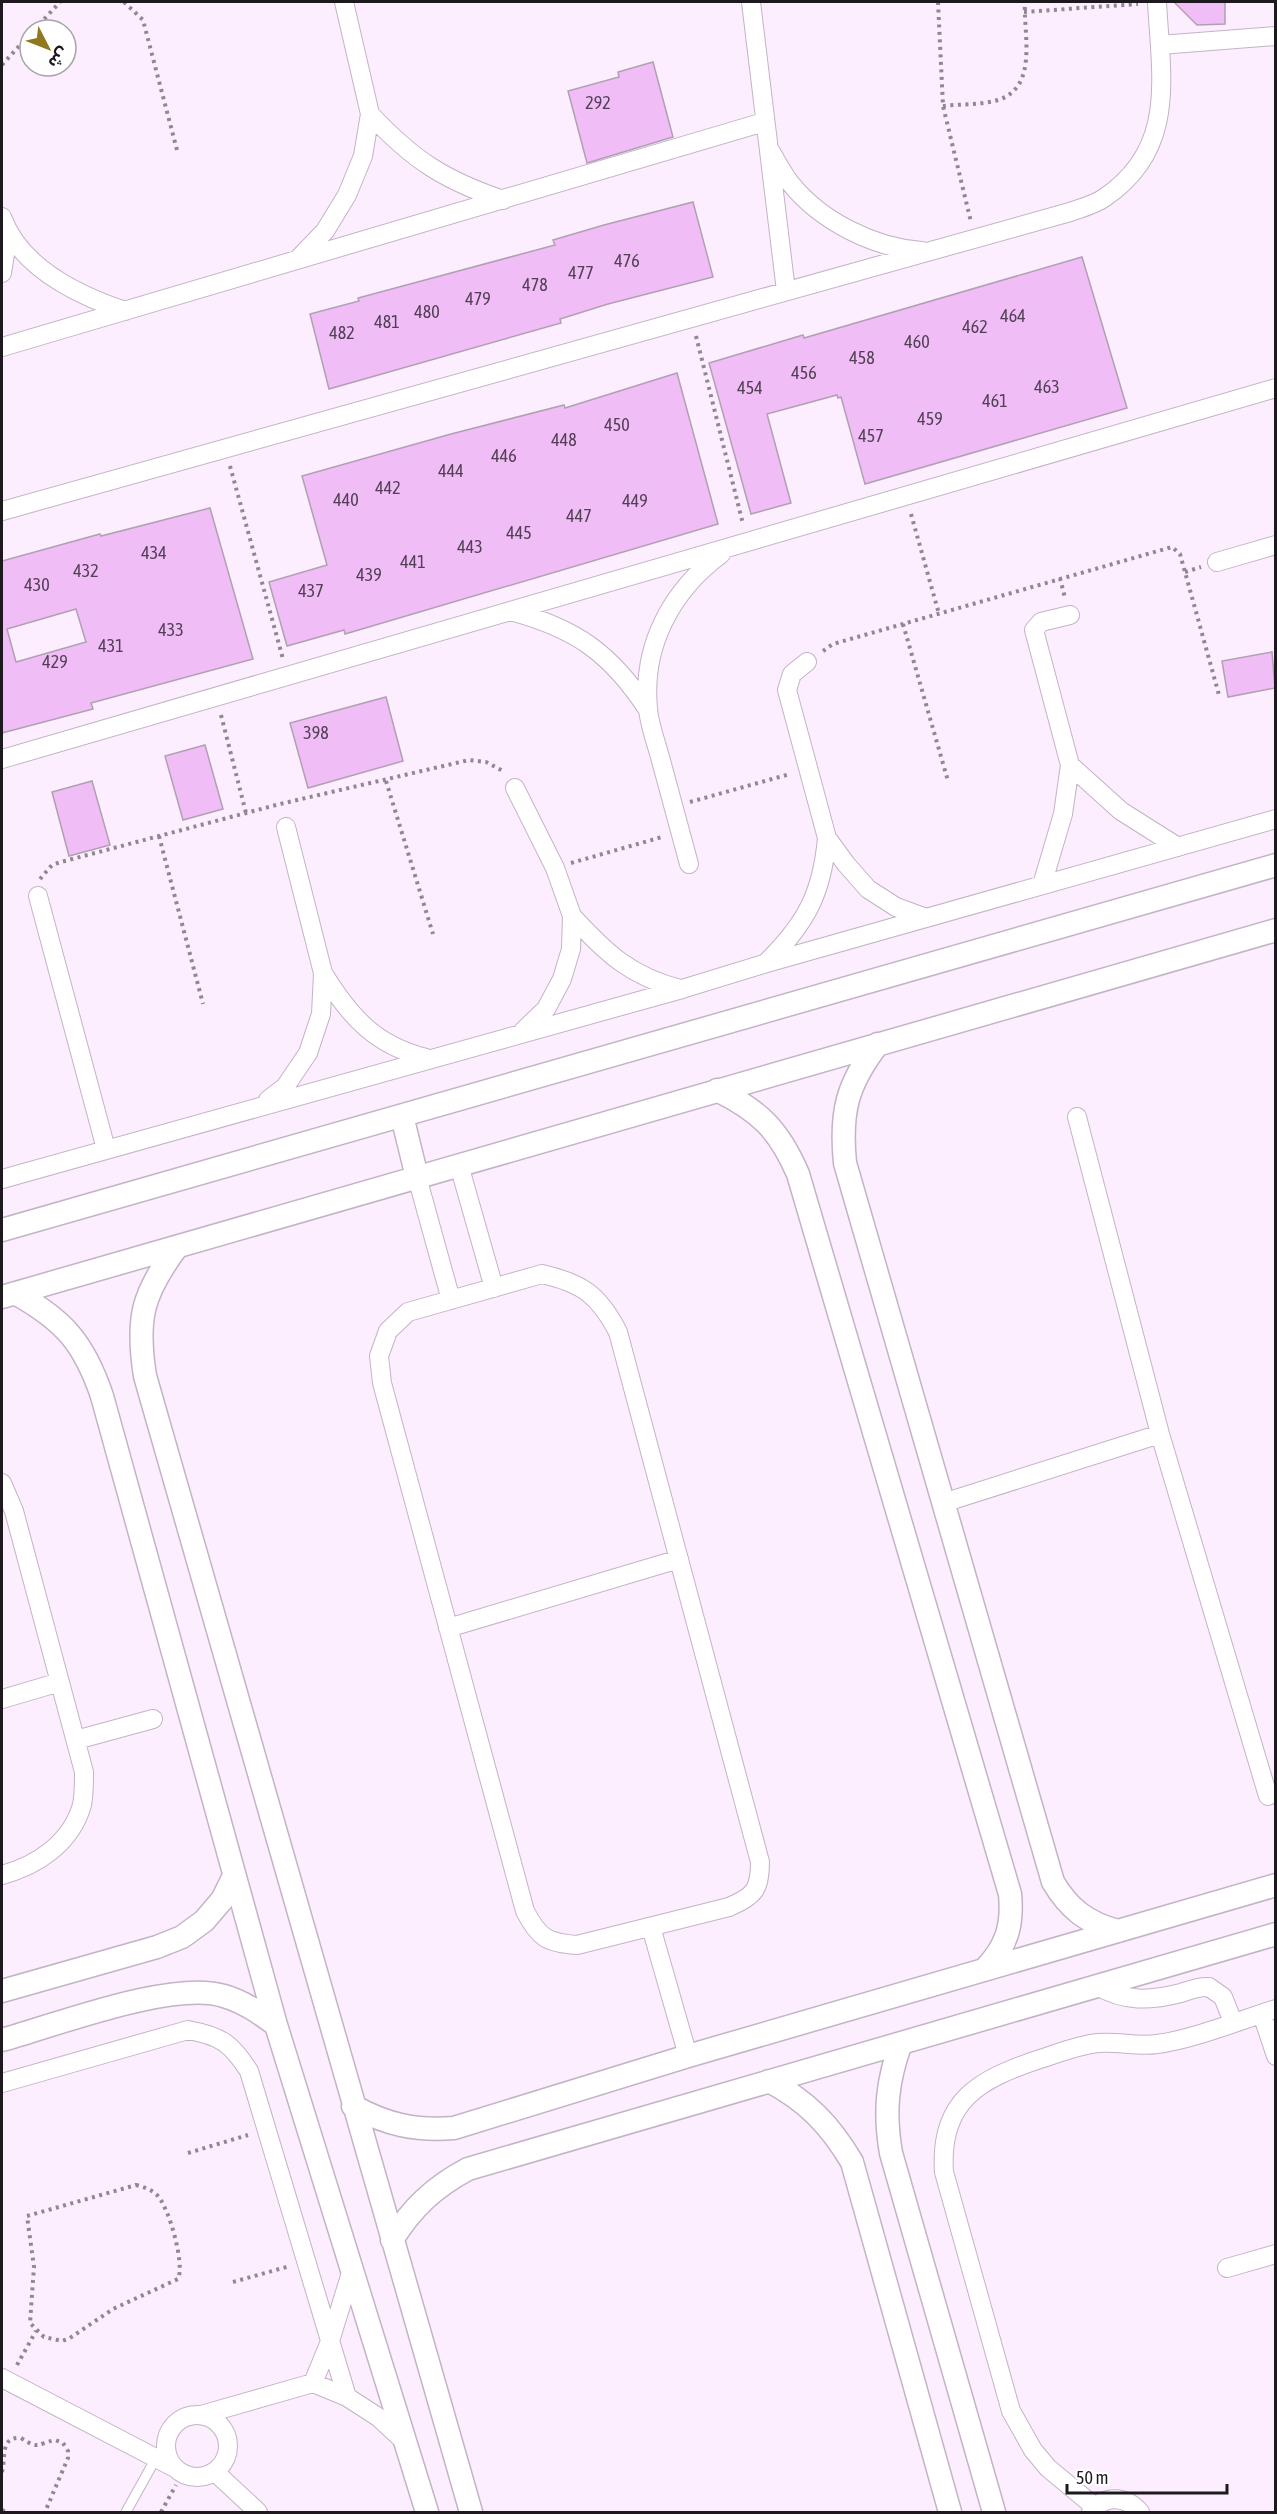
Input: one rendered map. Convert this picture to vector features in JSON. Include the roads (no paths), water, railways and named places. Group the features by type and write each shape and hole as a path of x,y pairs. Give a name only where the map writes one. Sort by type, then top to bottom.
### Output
{"street":[{"path":"297,260 325,231 347,195 363,156 370,114 344,2"},
{"path":"751,2 786,291"},
{"path":"2,511 1070,212 1102,200 1130,178 1150,150 1160,117 1160,45 1157,2"},
{"path":"1160,45 1275,36"},
{"path":"370,114 398,143 429,168 465,187 503,200"},
{"path":"2,347 764,122"},
{"path":"767,147 791,184 825,215 865,237 908,250 930,251"},
{"path":"2,217 8,235 46,272 91,300 125,311"},
{"path":"2,273 8,235"},
{"path":"2,759 1275,388"},
{"path":"689,864 648,710 648,671 657,634 675,599 699,570 739,545"},
{"path":"1216,562 1275,545"},
{"path":"510,611 544,620 576,635 604,655 628,680 648,710"},
{"path":"1042,885 1063,814 1070,765 1034,632 1036,625 1041,622 1070,615"},
{"path":"766,963 792,937 811,906 824,871 827,838 787,690 792,674 807,662"},
{"path":"1070,765 1121,811 1178,847"},
{"path":"515,788 555,868 572,916 571,949 562,979 546,1009 521,1032"},
{"path":"2,1179 521,1032 682,989 766,963 1275,819"},
{"path":"262,1105 285,1087 308,1053 321,1014 323,973 286,827"},
{"path":"827,838 868,889 896,907 926,918"},
{"path":"2,1230 1275,865"},
{"path":"38,896 106,1149"},
{"path":"572,916 600,946 622,964 650,981 682,989"},
{"path":"8,1295 1275,930"},
{"path":"323,973 343,1005 369,1032 401,1052 427,1059"},
{"path":"878,1044 859,1069 846,1099 842,1131 845,1163 1053,1882 1064,1900 1079,1915 1097,1925 1118,1931"},
{"path":"717,1090 745,1103 768,1122 786,1147 798,1174 1010,1894 1012,1915 1009,1935 999,1954 985,1969"},
{"path":"402,1116 451,1300"},
{"path":"1077,1117 1160,1434 1268,1796"},
{"path":"459,1165 494,1288"},
{"path":"177,1247 156,1275 143,1307 140,1342 145,1376 471,2512"},
{"path":"542,1274 567,1280 581,1288 606,1310 618,1332 760,1862 760,1882 748,1899 729,1907 577,1945 554,1944 535,1931 525,1911 382,1383 379,1356 388,1331 408,1312 494,1288 542,1274"},
{"path":"8,1295 46,1310 72,1334 91,1363 276,2025 351,2273 427,2512"},
{"path":"943,1503 1160,1434"},
{"path":"2,1483 14,1511 84,1772 82,1804 69,1833 46,1856 2,1875"},
{"path":"448,1628 679,1559"},
{"path":"2,1699 60,1682"},
{"path":"76,1740 153,1719"},
{"path":"2,1991 157,1947 182,1937 204,1921 222,1900 234,1876"},
{"path":"353,2106 376,2119 401,2127 428,2130 454,2128 688,2056 1275,1885"},
{"path":"651,1927 688,2056"},
{"path":"392,2240 406,2217 424,2198 468,2169 1275,1934"},
{"path":"1096,1986 1122,1998 1138,2000 1155,2000 1209,1987 1223,1997 1233,2022"},
{"path":"2,2040 163,1995 194,1991 233,1999 252,2007 276,2025"},
{"path":"1140,2512 1134,2506 1119,2499 1102,2502 1093,2510 1048,2468 1034,2450 1011,2411 944,2172 947,2133 958,2107 979,2085 1007,2070 1084,2045 1112,2042 1156,2044 1269,2012 1275,2056"},
{"path":"2,2084 188,2030 214,2035 236,2049 249,2072 329,2344 347,2397"},
{"path":"901,2043 891,2070 887,2097 886,2126 891,2153 994,2512"},
{"path":"770,2081 795,2095 819,2114 837,2136 852,2162 950,2512"},
{"path":"1227,2268 1275,2254"},
{"path":"314,2382 329,2344 351,2273"},
{"path":"4,2380 193,2478 215,2472 227,2455 226,2433 211,2418 201,2415"},
{"path":"177,2470 166,2447 172,2427 180,2420 314,2382 347,2397 378,2417 405,2442"},
{"path":"215,2472 258,2512"}],"lane":[{"path":"126,2512 156,2458"}]}
